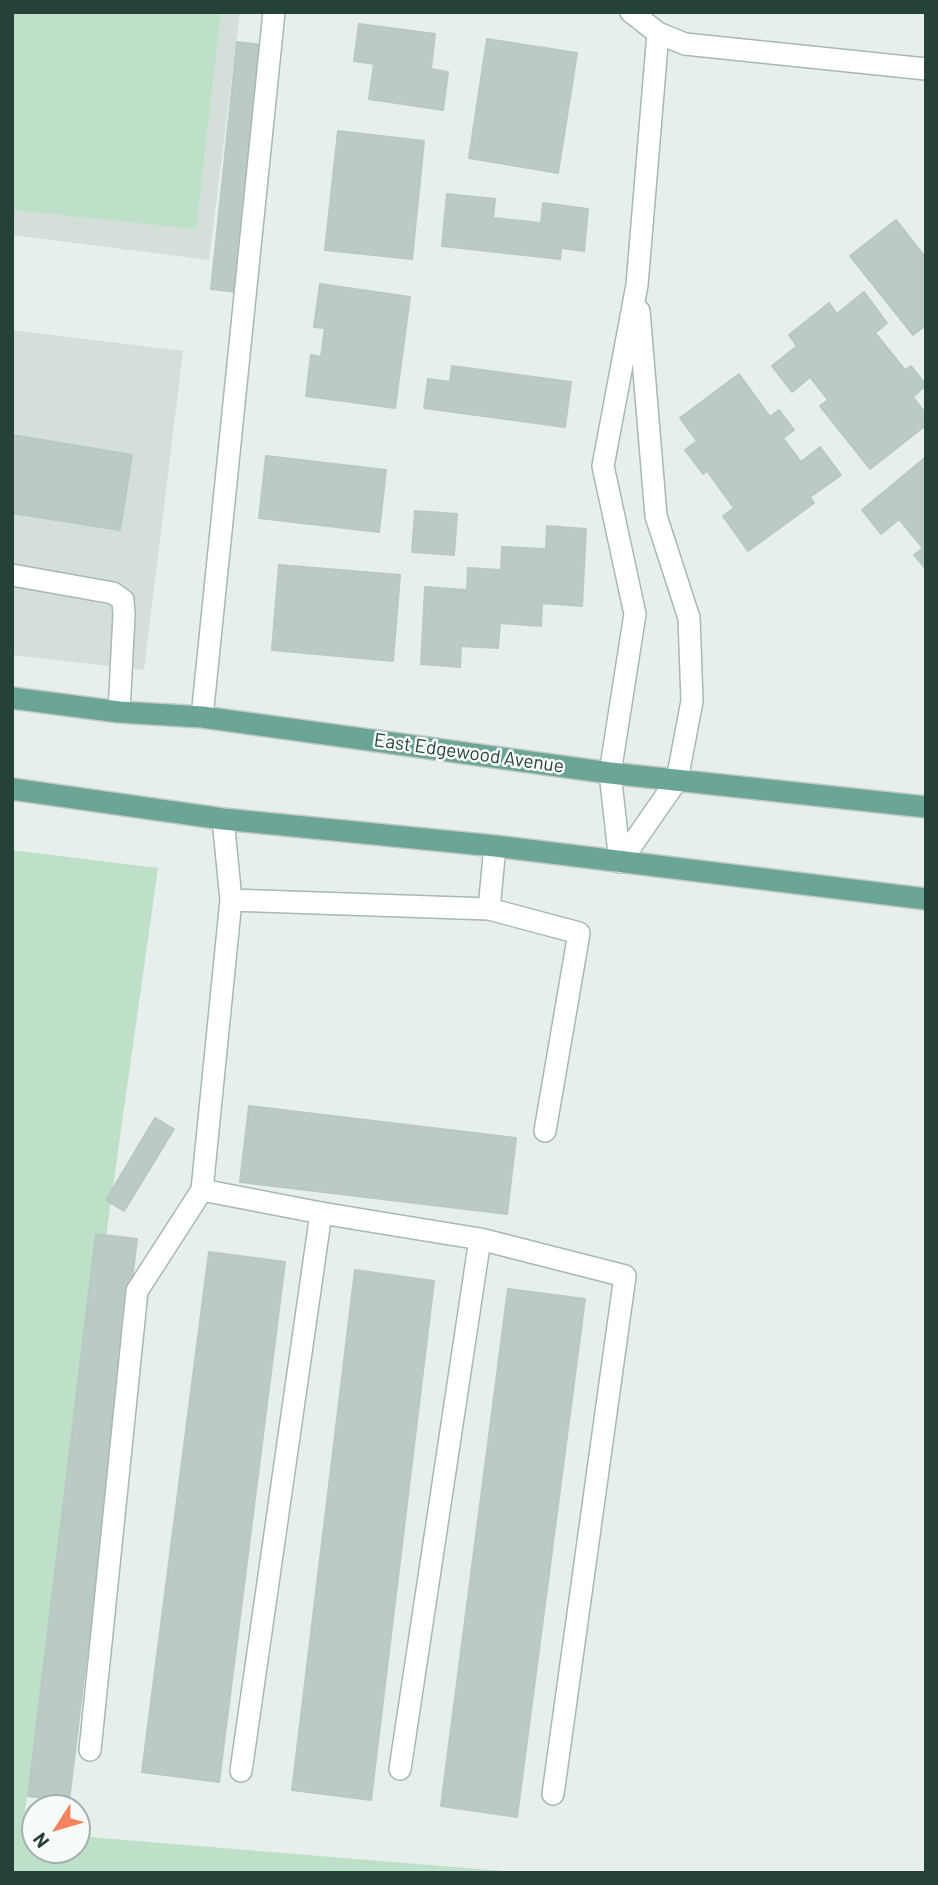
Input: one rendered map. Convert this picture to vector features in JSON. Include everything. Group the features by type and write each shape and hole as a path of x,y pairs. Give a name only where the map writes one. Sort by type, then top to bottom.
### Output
{"main road":[{"name":"East Edgewood Avenue","path":"12,698 119,712 202,717 610,773 926,807"},
{"path":"12,789 223,819 495,846 926,899"}],"lane":[{"path":"202,717 274,12"},
{"path":"631,12 658,33 685,44 926,69"},
{"path":"620,862 610,773 635,614 603,466 637,285 658,33"},
{"path":"620,862 677,780 692,701 689,618 656,516 637,285"},
{"path":"12,575 113,593 123,600 119,712"},
{"path":"90,1750 137,1291 202,1190 231,900 223,819"},
{"path":"489,909 495,846"},
{"path":"231,900 489,909 579,933 545,1130"},
{"path":"202,1190 480,1239 625,1276 553,1794"},
{"path":"241,1771 321,1213"},
{"path":"400,1769 480,1239"}],"shaded area":[{"path":"12,12 240,12 209,260 12,235"},
{"path":"12,330 183,351 144,670 12,655"}],"green space":[{"path":"12,12 221,12 196,229 12,210"},
{"path":"12,850 158,868 27,1794 21,1794 21,1864 91,1864 91,1837 526,1873 12,1873"}],"building":[{"path":"359,24 435,34 431,69 448,72 443,110 369,99 374,64 354,61"},
{"path":"487,39 577,53 558,173 469,158"},
{"path":"237,42 263,45 237,292 211,289"},
{"path":"338,131 424,141 412,259 325,250"},
{"path":"447,194 495,199 493,218 541,223 543,203 588,209 584,251 561,248 560,259 442,246"},
{"path":"896,220 926,258 926,325 913,335 850,256"},
{"path":"320,284 410,297 395,408 306,396 311,355 321,357 325,328 314,327"},
{"path":"864,292 887,323 875,333 905,370 911,366 926,385 913,397 926,414 926,425 870,469 820,406 828,400 810,377 792,392 772,366 797,346 789,335 829,303 837,314"},
{"path":"452,366 571,382 565,427 424,408 428,379 450,382"},
{"path":"739,374 770,417 779,410 794,430 783,438 801,462 820,447 841,475 810,497 814,503 748,551 723,516 734,508 707,471 703,474 685,450 697,441 680,418"},
{"path":"12,435 132,455 120,530 12,513"},
{"path":"266,456 386,470 379,532 259,518"},
{"path":"926,457 926,569 914,555 923,548 899,519 881,534 862,510"},
{"path":"415,511 457,514 454,555 412,552"},
{"path":"547,526 586,529 582,606 542,603 541,626 500,623 498,648 461,646 460,667 421,664 425,587 467,590 468,568 501,570 502,547 546,549"},
{"path":"279,565 400,575 393,661 272,650"},
{"path":"249,1106 516,1138 507,1214 240,1182"},
{"path":"155,1118 174,1129 124,1211 106,1200"},
{"path":"96,1234 137,1239 70,1794 28,1794"},
{"path":"209,1252 285,1262 219,1782 142,1772"},
{"path":"355,1270 434,1281 371,1800 292,1790"},
{"path":"508,1289 585,1299 517,1817 441,1806"}]}
